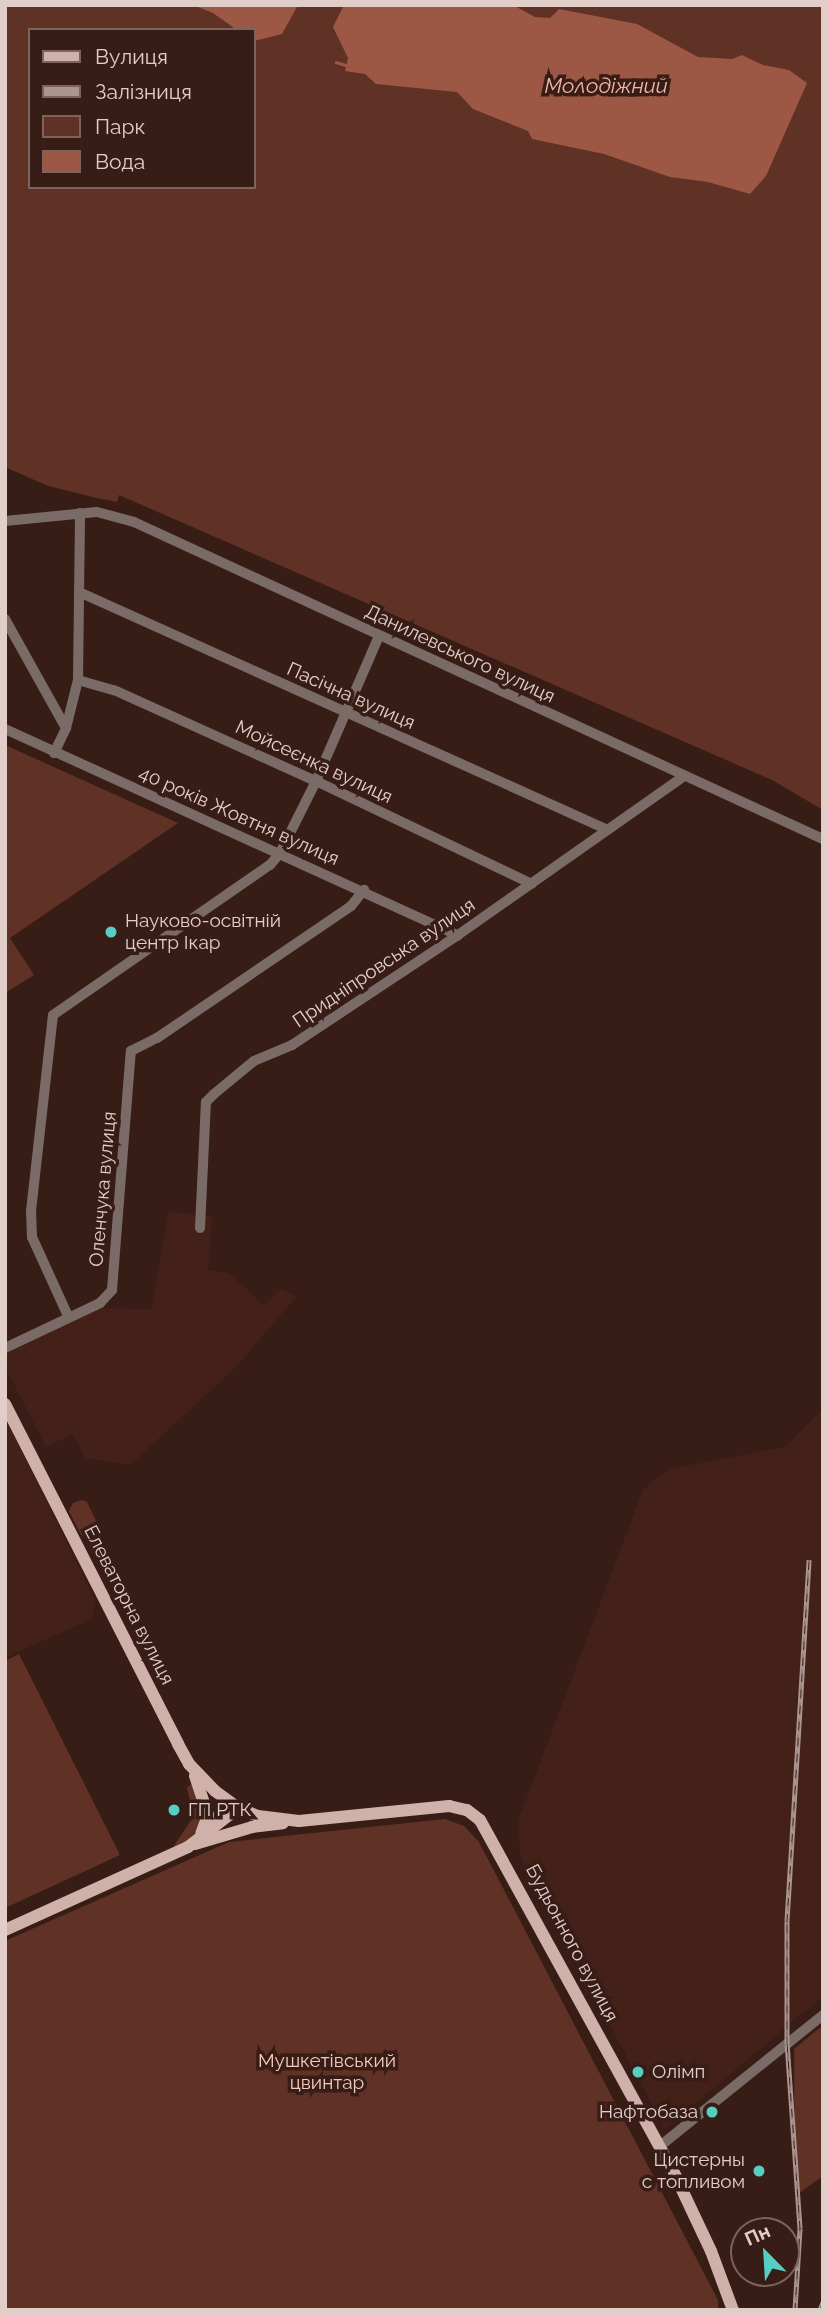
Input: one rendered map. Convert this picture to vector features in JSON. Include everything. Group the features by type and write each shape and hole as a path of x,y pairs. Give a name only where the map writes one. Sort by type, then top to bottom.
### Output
{"main road":[{"name":"Елеваторна вулиця","path":"5,1404 189,1764 215,1791 237,1808"},
{"path":"188,1847 202,1832 208,1815 189,1764"},
{"name":"Будьонного вулиця","path":"237,1808 258,1816 299,1821 449,1807 467,1810 480,1820 660,2146 699,2222 733,2310"},
{"path":"188,1847 237,1808"},
{"path":"5,1930 188,1847 252,1827 299,1821"}],"street":[{"name":"Данилевського вулиця","path":"5,521 97,512 134,522 683,777 823,839"},
{"path":"54,752 66,728 78,680 80,513"},
{"name":"Пасічна вулиця","path":"79,592 608,830"},
{"path":"5,619 66,728"},
{"path":"68,1316 32,1237 32,1211 53,1015 270,865 280,853 316,781 379,636"},
{"name":"Мойсеєнка вулиця","path":"78,680 114,690 316,781 532,884"},
{"name":"40 років Жовтня вулиця","path":"5,729 365,890 458,935"},
{"name":"Придніпровська вулиця","path":"200,1228 206,1102 254,1061 292,1045 458,935 683,777"},
{"name":"Оленчука вулиця","path":"5,1348 100,1303 112,1290 131,1051 156,1038 351,906 365,890"},
{"path":"660,2146 823,2015"}],"shaded area":[{"path":"168,1212 212,1216 208,1270 229,1273 264,1305 280,1289 297,1296 235,1368 130,1465 85,1458 73,1434 46,1447 5,1367 5,1353 93,1308 151,1309"},
{"path":"823,1409 823,1996 665,2129 520,1855 518,1821 643,1490 669,1469 785,1447"},
{"path":"5,1417 96,1602 92,1616 85,1622 5,1658"}],"green space":[{"path":"5,5 823,5 823,810 772,780 119,495 117,502 48,486 5,467"},
{"path":"5,745 178,823 10,938 34,975 5,993"},
{"path":"81,1500 87,1502 99,1527 93,1534 81,1535 69,1511 73,1503"},
{"path":"19,1654 120,1855 5,1908 5,1661"},
{"path":"191,1784 204,1814 202,1826 184,1843 173,1847 194,1816 187,1788"},
{"name":"Мушкетівський цвинтар","path":"445,1819 464,1826 479,1842 718,2300 718,2310 5,2310 5,1941 229,1842"},
{"path":"823,2025 823,2176 795,2196 794,2049"}],"water":[{"path":"193,5 298,5 282,34 256,40 256,28 234,28 213,13"},
{"name":"Молодіжний","path":"344,5 513,5 535,17 550,18 559,9 637,24 698,57 732,59 742,55 763,65 789,70 807,83 766,176 750,194 708,182 670,177 604,154 532,139 528,131 473,109 457,92 376,84 365,74 345,71 348,58 333,27"}],"waterway":[{"path":"336,62 349,66"}],"railway":[{"path":"795,2310 800,2228 787,2044 787,1921 809,1560"},
{"path":"820,2310 823,2302"}],"place":[{"name":"Науково-освітній центр Ікар","path":"111,932"},
{"name":"ГП РТК","path":"174,1810"},
{"name":"Олімп","path":"638,2072"},
{"name":"Нафтобаза","path":"712,2112"},
{"name":"Цистерны с топливом","path":"759,2171"}]}
